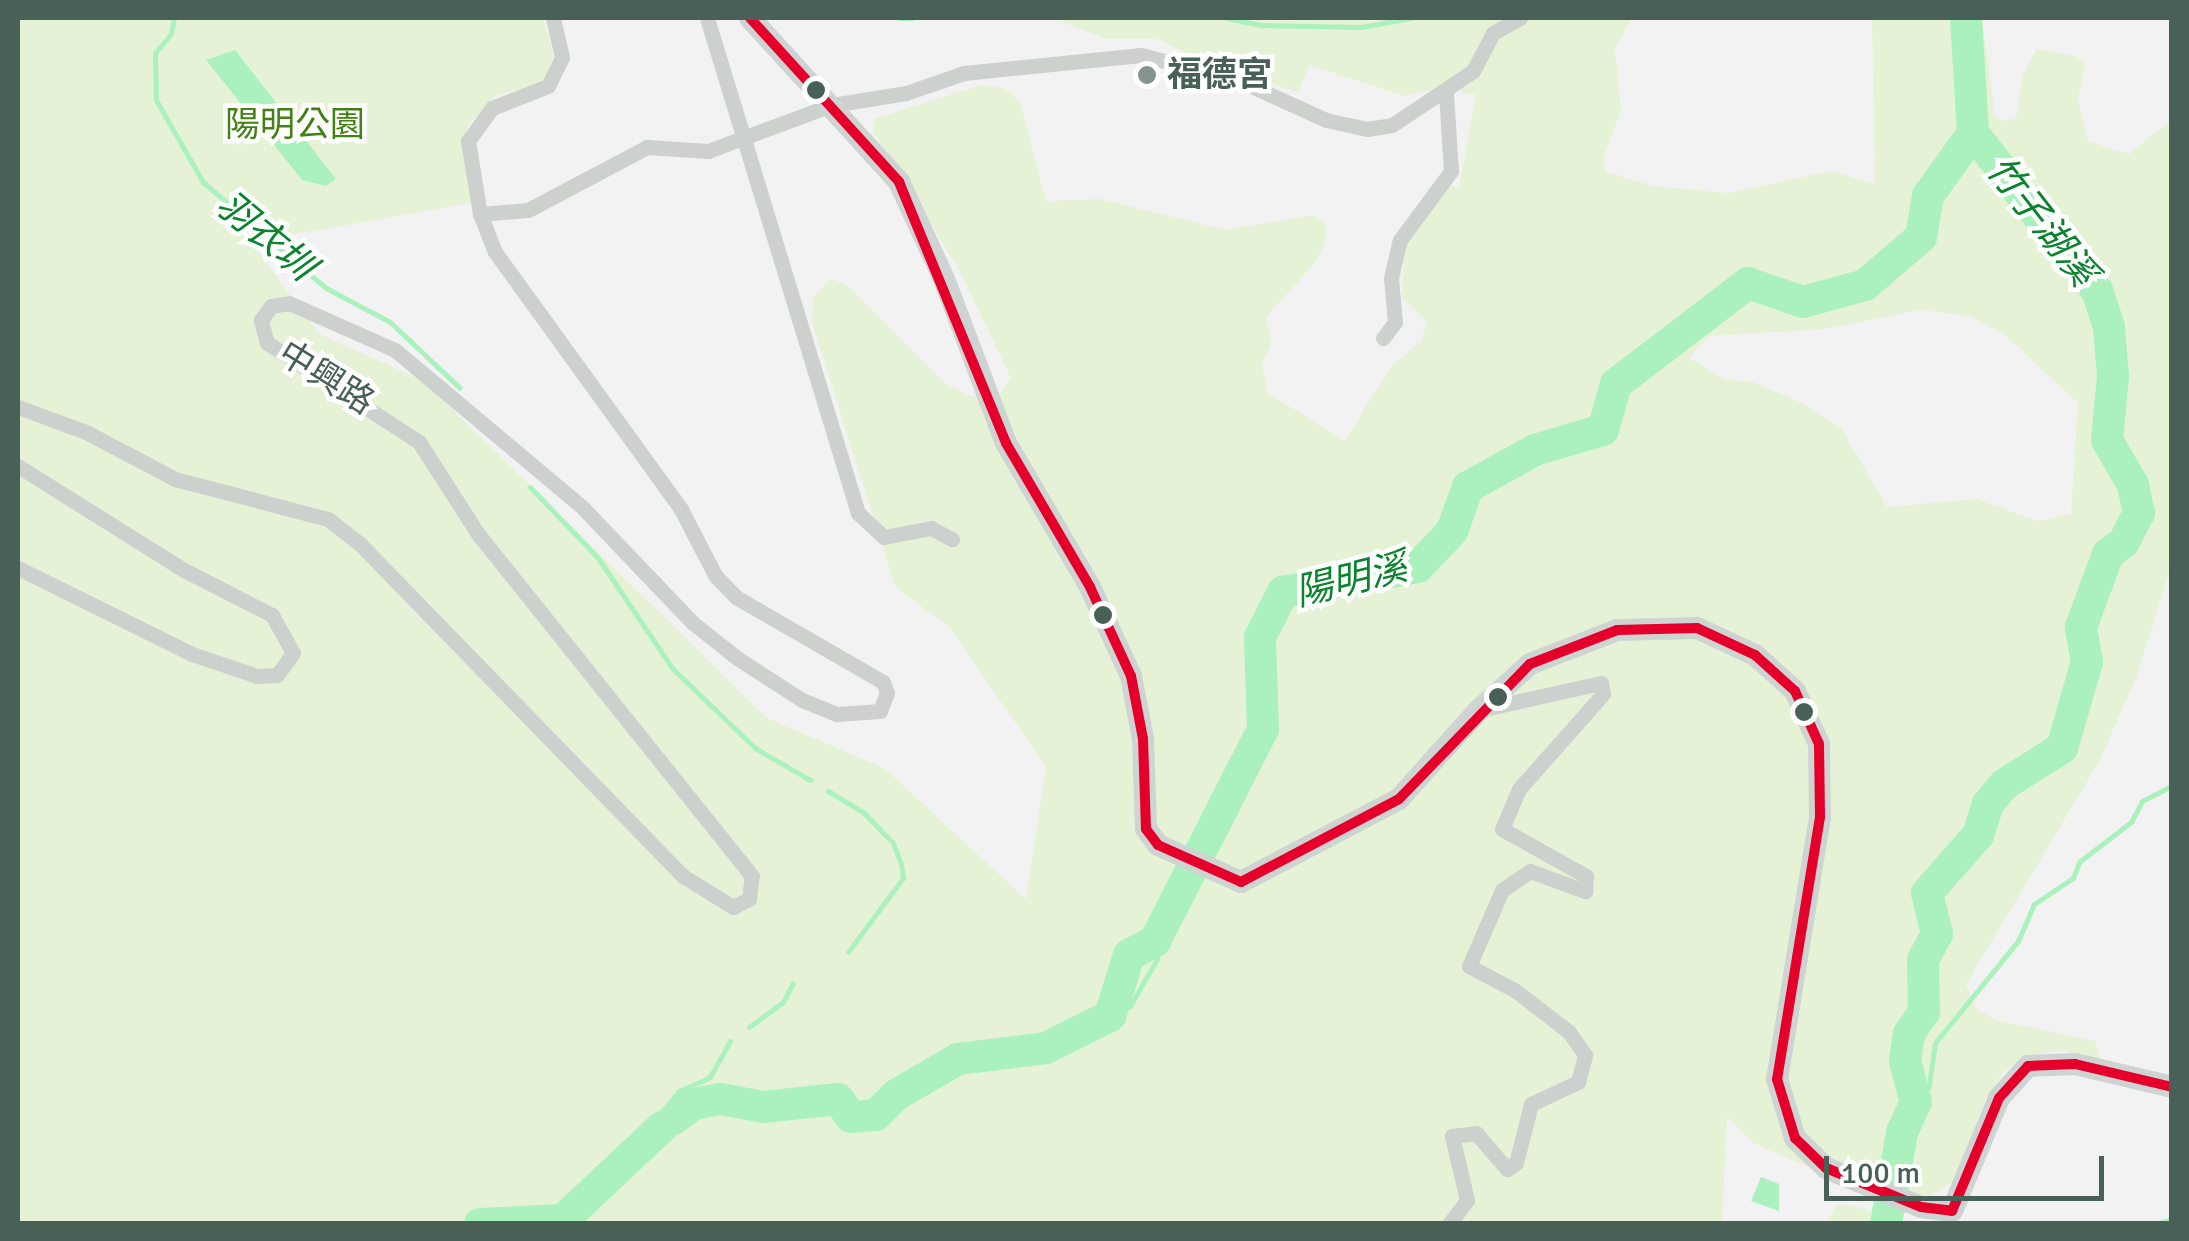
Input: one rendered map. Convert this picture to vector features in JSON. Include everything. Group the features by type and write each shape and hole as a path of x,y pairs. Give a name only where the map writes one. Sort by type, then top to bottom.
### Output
{"street":[{"name":"中興路","path":"18,407 86,432 175,479 328,519 359,543 683,876 733,907 749,899 752,876 480,537 420,442 268,343 261,320 271,306 289,303 395,350 583,508 693,624 737,658 802,700 837,714 880,711 887,693 883,682 736,597 715,575 681,510 495,252 480,214 468,141 492,108 548,86 562,57 553,18"},
{"path":"706,18 746,132 858,513 884,537 931,528 952,539"},
{"path":"750,18 899,182 944,279 1006,443 1090,587 1131,676 1144,739 1146,829 1172,855 1241,882 1356,828 1399,800 1478,711 1530,664 1617,630 1672,624 1697,628 1755,655 1796,691 1819,744 1820,818 1777,1079 1795,1138 1826,1168 1920,1207 1952,1211 1961,1202 1999,1098 2028,1066 2075,1064 2172,1088"},
{"path":"480,214 528,210 647,147 708,151 746,132 832,105 906,93 964,73 1141,56 1238,80 1326,120 1367,129 1392,125 1427,96 1446,94 1473,72 1493,33 1520,18"},
{"path":"1383,338 1394,322 1391,278 1400,240 1451,171 1446,94"},
{"path":"18,466 184,570 272,615 293,653 277,675 257,676 192,654 18,568"},
{"path":"1449,1224 1467,1200 1452,1136 1476,1133 1507,1169 1516,1164 1532,1104 1555,1098 1578,1082 1586,1055 1569,1032 1516,990 1469,966 1472,947 1502,890 1530,871 1585,891 1586,876 1502,829 1520,789 1603,694 1601,683 1553,688 1478,711"}],"green space":[{"name":"陽明公園","path":"18,18 543,18 553,53 550,72 536,85 495,96 469,124 462,141 471,203 251,242 319,334 424,381 767,718 884,768 1026,899 1046,767 949,627 895,587 812,322 813,298 830,278 848,286 943,382 967,395 998,396 1011,378 958,268 873,132 874,119 981,85 1003,88 1020,102 1046,201 1100,199 1225,230 1314,215 1325,223 1325,243 1315,263 1265,318 1272,341 1262,364 1267,392 1344,441 1392,366 1422,340 1427,322 1402,297 1405,244 1447,188 1459,186 1476,95 1443,88 1404,96 1309,65 1298,92 1219,68 1157,39 1106,39 1054,18 1632,18 1615,48 1621,110 1603,160 1606,172 1653,186 1728,193 1831,171 1875,184 1872,18 1982,18 1995,116 2004,121 2016,118 2023,75 2037,49 2076,56 2085,65 2078,99 2088,141 2129,154 2171,120 2171,567 2137,675 2100,760 1966,984 1976,1008 1995,1020 2095,1041 2101,1062 2060,1050 2027,1056 2004,1072 1986,1098 1953,1182 1928,1197 1801,1164 1755,1144 1727,1117 1722,1223 18,1223","holes":["1921,310 1970,316 2005,335 2078,403 2071,514 2038,521 1977,499 1887,507 1841,428 1806,405 1753,382 1726,380 1689,358 1710,336 1826,329"]},
{"path":"1837,1204 1854,1206 1906,1223 1826,1223"}],"shaded area":[{"path":"235,50 336,179 326,186 302,180 206,60"},
{"path":"1761,1177 1779,1184 1779,1211 1751,1201"}],"waterway":[{"name":"羽衣圳","path":"174,18 171,34 155,53 156,100 203,182 326,288 390,322 460,388"},
{"path":"900,18 912,18"},
{"path":"1227,18 1261,25 1361,27 1411,18"},
{"name":"竹子湖溪","path":"1886,1224 1902,1132 1916,1102 1905,1061 1909,1034 1924,1012 1923,960 1937,934 1927,893 1978,835 1988,804 2005,784 2062,748 2087,662 2081,627 2108,554 2124,542 2139,513 2133,485 2107,440 2113,376 2109,327 2097,291 1973,133 1966,18"},
{"name":"陽明溪","path":"674,1119 693,1104 720,1099 764,1107 838,1099 851,1117 876,1115 896,1095 958,1059 1046,1048 1110,1016 1129,955 1155,941 1263,729 1260,637 1283,592 1418,567 1452,531 1468,487 1535,450 1603,430 1616,384 1748,283 1803,302 1865,285 1921,237 1928,196 1973,133"},
{"name":"羽衣圳","path":"530,487 598,558 673,669 755,748 810,780"},
{"path":"1916,1102 1929,1086 1935,1043 2018,941 2034,904 2073,878 2079,862 2131,822 2142,801 2172,786"},
{"name":"羽衣圳","path":"828,791 863,812 893,843 903,878 848,952"},
{"path":"1110,1016 1130,1006 1157,959 1155,941"},
{"name":"羽衣圳","path":"749,1027 783,1002 793,983"},
{"name":"羽衣圳","path":"652,1139 654,1121 679,1091 710,1077 730,1041"},
{"name":"陽明溪","path":"480,1224 563,1220 662,1127"},
{"path":"2155,1224 2172,1219"}],"transit line":[{"path":"750,18 899,182 1006,443 1090,587 1131,676 1143,739 1146,829 1158,845 1241,882 1399,799 1530,664 1617,630 1697,628 1755,655 1795,691 1819,744 1820,817 1777,1079 1795,1138 1826,1168 1921,1207 1952,1211 1999,1098 2028,1066 2075,1064 2172,1087"}],"place":[{"name":"福德宮","path":"1147,75"}]}
